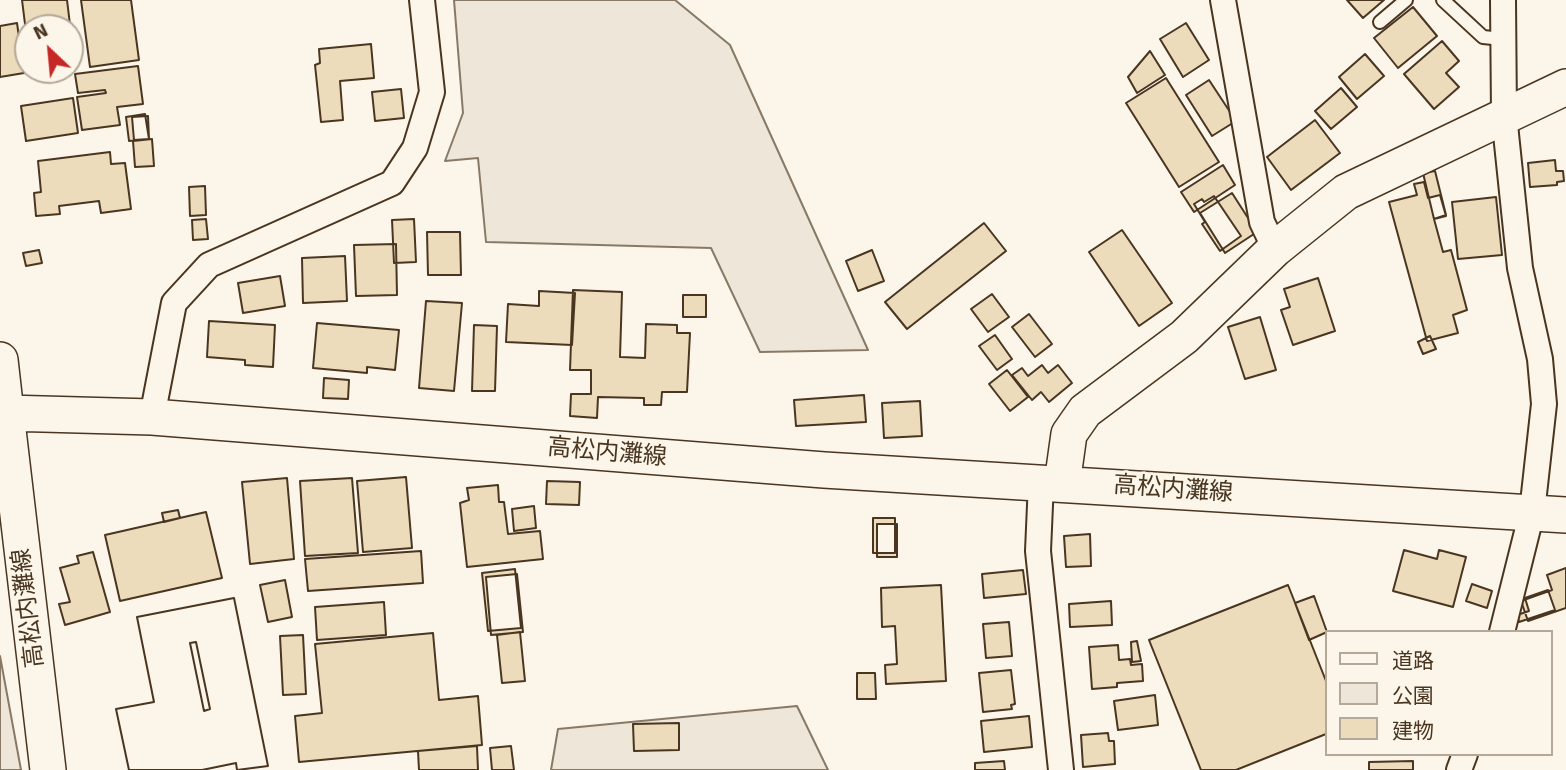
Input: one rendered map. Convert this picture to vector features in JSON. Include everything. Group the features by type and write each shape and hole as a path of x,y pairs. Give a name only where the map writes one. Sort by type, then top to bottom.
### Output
{"main road":[{"path":"1051,483 1069,434 1085,411 1184,337 1275,250 1346,192 1566,87"},
{"path":"0,360 3,413"},
{"name":"高松内灘線","path":"48,770 3,413 152,417 824,470 1566,514"}],"street":[{"path":"152,417 174,303 209,265 392,183 415,148 432,92 422,0"},
{"path":"1223,0 1262,222 1275,250"},
{"path":"1502,630 1532,512 1543,426 1543,382 1520,268 1504,115 1503,0"},
{"path":"1051,483 1038,551 1061,770"}],"lane":[{"path":"1380,22 1406,0"},
{"path":"1443,0 1483,37 1503,39"}],"green space":[{"path":"454,0 675,0 730,45 868,350 760,352 711,248 486,242 478,158 445,161 463,113"},
{"path":"0,656 21,770 0,770"},
{"path":"797,706 828,770 551,770 558,729"}],"building":[{"path":"22,0 67,0 69,14 24,14"},
{"path":"81,0 131,0 139,60 90,67"},
{"path":"1347,0 1384,0 1363,18"},
{"path":"1413,7 1437,36 1398,68 1374,38"},
{"path":"1186,23 1209,60 1183,77 1160,39"},
{"path":"14,24 14,75 0,77 0,26"},
{"path":"1442,41 1459,61 1446,73 1459,87 1434,109 1404,74"},
{"path":"371,44 374,78 340,81 343,120 321,122 315,65 320,63 319,49"},
{"path":"1150,51 1165,75 1137,93 1128,77"},
{"path":"1365,54 1384,76 1357,99 1339,77"},
{"path":"138,66 143,104 117,107 120,125 82,130 77,97 106,93 105,90 78,93 77,84 84,84 84,73"},
{"path":"1166,78 1219,162 1179,187 1126,103"},
{"path":"1209,80 1236,121 1212,136 1186,95"},
{"path":"1341,88 1357,107 1331,129 1315,111"},
{"path":"401,89 404,118 375,121 372,92"},
{"path":"73,98 78,133 26,141 21,106"},
{"path":"145,114 149,139 129,141 126,117"},
{"path":"148,116 149,139 134,140 132,117"},
{"path":"1315,120 1340,153 1291,190 1267,157"},
{"path":"152,139 154,166 135,167 133,141"},
{"path":"110,152 111,164 125,163 131,209 101,213 99,201 59,206 60,214 36,216 34,193 41,192 38,161"},
{"path":"1555,160 1556,171 1563,171 1564,181 1557,182 1557,185 1530,187 1528,163"},
{"path":"1223,165 1235,185 1194,212 1181,192"},
{"path":"1435,171 1446,215 1434,219 1423,173"},
{"path":"1424,182 1428,198 1440,195 1446,216 1434,219 1443,252 1451,250 1467,310 1453,315 1458,333 1427,341 1389,202 1417,195 1414,184"},
{"path":"205,186 206,215 190,216 189,187"},
{"path":"1232,193 1257,232 1225,253 1200,213"},
{"path":"1214,196 1241,236 1220,251 1202,224 1205,222 1194,204"},
{"path":"1496,197 1502,255 1458,259 1452,202"},
{"path":"206,219 208,239 193,240 192,220"},
{"path":"414,219 416,262 394,263 392,220"},
{"path":"984,223 1006,251 907,329 885,302"},
{"path":"1122,230 1172,303 1139,326 1089,252"},
{"path":"427,232 460,232 461,275 428,275"},
{"path":"396,244 397,295 356,296 354,245"},
{"path":"39,250 42,263 26,266 23,253"},
{"path":"872,250 884,281 858,291 846,261"},
{"path":"345,256 347,301 303,303 302,258"},
{"path":"280,276 285,306 243,313 238,283"},
{"path":"1318,278 1335,331 1293,345 1281,310 1290,307 1284,289"},
{"path":"573,290 622,292 620,357 645,358 646,324 677,325 677,333 690,333 687,392 662,392 661,405 644,405 644,398 598,397 597,418 570,416 571,394 591,394 591,370 570,370"},
{"path":"539,291 575,293 572,345 506,342 508,304 539,306"},
{"path":"992,294 1009,317 988,332 971,309"},
{"path":"683,295 706,295 706,317 683,317"},
{"path":"426,301 462,303 454,391 419,388"},
{"path":"1029,314 1052,344 1035,357 1012,327"},
{"path":"1260,317 1276,370 1245,379 1228,327"},
{"path":"209,321 275,325 273,367 245,365 245,360 207,357"},
{"path":"317,323 399,330 395,370 367,367 367,373 313,368"},
{"path":"474,325 497,326 495,391 472,391"},
{"path":"995,335 1012,359 997,370 979,346"},
{"path":"1430,336 1436,349 1423,354 1418,342"},
{"path":"1042,365 1048,373 1058,365 1072,383 1049,402 1041,392 1032,400 1012,375 1022,368 1028,376"},
{"path":"1007,370 1028,397 1010,411 989,384"},
{"path":"324,378 349,380 348,399 323,398"},
{"path":"864,395 866,422 796,426 794,400"},
{"path":"920,401 922,436 884,438 882,403"},
{"path":"406,477 412,548 363,552 357,481"},
{"path":"287,478 294,559 250,564 242,482"},
{"path":"352,478 358,553 305,556 300,481"},
{"path":"547,481 580,482 579,505 546,504"},
{"path":"498,485 499,502 504,502 508,534 540,531 543,559 467,567 460,503 469,500 467,488"},
{"path":"534,506 536,528 514,531 512,509"},
{"path":"178,510 180,518 164,522 162,513"},
{"path":"206,512 222,578 120,601 105,535"},
{"path":"873,518 895,518 895,553 873,553"},
{"path":"877,524 897,524 897,557 877,557"},
{"path":"1090,534 1091,566 1066,567 1064,536"},
{"path":"1404,550 1437,559 1439,550 1466,557 1453,607 1393,591"},
{"path":"421,551 423,583 308,591 305,559"},
{"path":"93,552 110,612 65,625 59,604 70,602 60,568 79,563 77,556"},
{"path":"1566,568 1566,608 1528,621 1521,601 1552,590 1547,575"},
{"path":"515,569 521,628 488,631 482,573"},
{"path":"1023,570 1026,594 984,598 982,574"},
{"path":"517,574 523,632 491,635 486,577"},
{"path":"285,580 292,617 268,622 260,585"},
{"path":"1472,584 1492,591 1487,608 1466,601"},
{"path":"941,585 946,681 886,684 885,665 897,664 895,626 882,627 881,588"},
{"path":"1288,585 1324,676 1324,735 1236,770 1201,770 1149,640"},
{"path":"1548,590 1555,610 1519,622 1517,615 1529,611 1525,598"},
{"path":"1314,596 1326,630 1324,633 1309,640 1295,603"},
{"path":"234,598 268,766 237,770 236,763 202,770 129,770 116,709 154,702 137,617"},
{"path":"234,598 268,766 237,770 236,763 202,770 129,770 116,709 154,702 137,617"},
{"path":"1111,601 1112,625 1070,627 1069,604"},
{"path":"384,602 386,635 317,640 315,607"},
{"path":"1009,622 1012,656 986,658 983,624"},
{"path":"520,632 525,681 502,683 497,635"},
{"path":"433,633 439,700 478,696 482,745 299,762 295,716 322,713 315,644"},
{"path":"303,635 306,694 283,695 280,636"},
{"path":"1137,641 1141,661 1132,662 1131,642"},
{"path":"196,642 210,709 204,711 190,643"},
{"path":"196,642 210,709 204,711 190,643"},
{"path":"1118,645 1119,660 1130,659 1131,665 1142,664 1143,681 1092,689 1089,647"},
{"path":"1011,670 1015,704 1011,705 1012,709 983,712 979,673"},
{"path":"857,673 875,673 876,699 857,699"},
{"path":"1155,695 1158,725 1118,730 1114,701"},
{"path":"1029,716 1032,747 984,752 981,721"},
{"path":"679,723 679,750 634,751 633,724"},
{"path":"1108,733 1109,741 1114,741 1115,764 1083,767 1081,735"},
{"path":"477,746 478,770 419,770 418,751"},
{"path":"511,746 514,770 492,770 490,748"},
{"path":"1004,761 1005,770 975,770 975,763"},
{"path":"1413,761 1413,770 1369,770 1369,762"}]}
